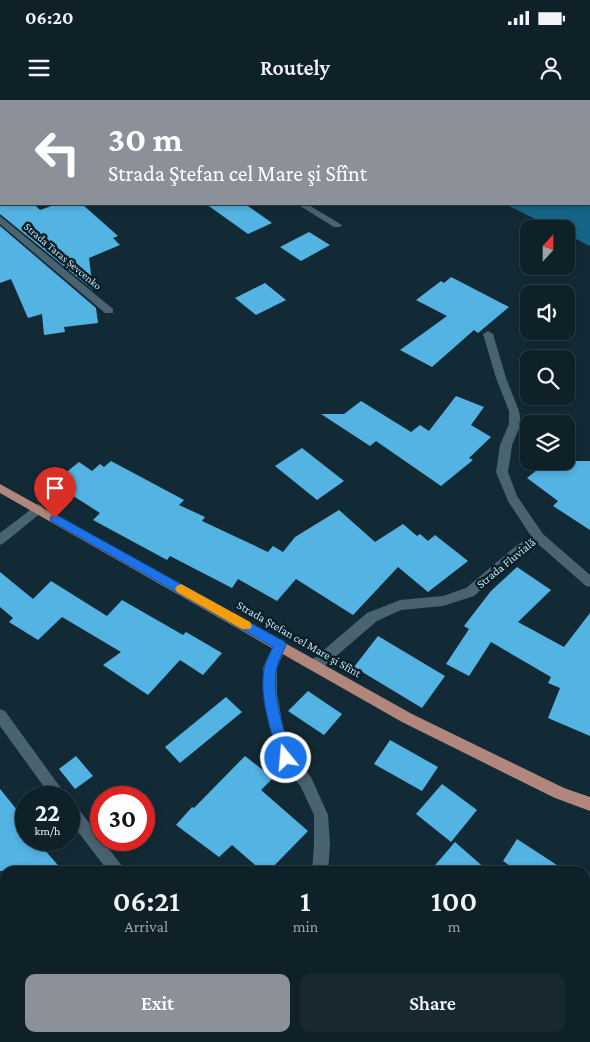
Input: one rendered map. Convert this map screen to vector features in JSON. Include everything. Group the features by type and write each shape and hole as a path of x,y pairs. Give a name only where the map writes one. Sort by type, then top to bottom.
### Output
{"main road":[{"name":"Strada Ştefan cel Mare şi Sfînt","path":"0,488 407,718 560,793 590,804"}],"street":[{"path":"303,205 337,225"},
{"name":"Strada Taras Șevcenko","path":"0,219 110,311"},
{"name":"Strada Fluvială","path":"488,334 501,378 514,411 515,424 506,445 502,472 512,498 539,537 590,582"},
{"path":"0,540 38,509"},
{"name":"Strada Fluvială","path":"316,665 372,616 400,605 443,601 470,592 520,549 539,537"},
{"path":"280,645 270,668 270,693 276,726 286,758 306,782 321,814 320,866"},
{"path":"0,714 52,786"},
{"path":"80,823 112,866"}],"water":[{"path":"507,205 590,205 590,246 575,238 575,220 537,220"}],"building":[{"path":"0,205 35,205 40,210 54,205 83,205 118,236 113,238 120,245 89,258 93,290 0,214"},
{"path":"207,205 246,205 272,223 248,234"},
{"path":"0,226 96,308 98,323 64,327 65,332 44,335 42,314 28,318 11,279 0,283"},
{"path":"309,232 330,245 301,261 280,247"},
{"path":"451,277 509,307 478,333 474,330 432,367 400,350 447,316 416,300 441,281 444,283"},
{"path":"265,283 286,300 256,315 235,298"},
{"path":"456,396 484,407 471,425 491,437 469,458 473,460 441,486 376,441 370,446 321,414 344,414 361,401 411,432 420,425 429,431"},
{"path":"302,448 344,481 317,500 275,466"},
{"path":"111,461 184,500 179,505 205,517 202,521 268,552 273,546 283,552 295,537 339,510 375,542 403,524 417,536 420,534 428,541 435,535 468,561 428,592 398,567 353,615 296,579 277,601 238,579 232,588 170,556 167,560 93,520 100,513 53,483 79,462 92,471 100,464 104,467"},
{"path":"575,461 590,461 590,530 553,506 558,501 527,478 537,470 575,470"},
{"path":"517,567 551,590 518,622 564,647 590,613 590,736 548,718 560,688 548,683 551,677 491,642 469,676 446,664 469,629 464,626 491,591"},
{"path":"0,572 33,599 51,581 107,616 122,600 183,635 186,632 222,653 203,675 180,660 148,695 103,665 121,652 62,617 38,640 9,622 13,618 0,607"},
{"path":"378,636 445,676 422,708 354,667"},
{"path":"308,691 342,714 324,735 288,711"},
{"path":"226,697 242,712 180,763 165,747"},
{"path":"390,740 438,767 422,791 374,764"},
{"path":"76,756 93,776 79,786 73,786 59,769"},
{"path":"245,756 273,778 261,790 308,831 274,866 256,866 232,845 219,857 176,825 192,807 194,808"},
{"path":"442,784 477,810 451,842 416,814"},
{"path":"0,789 15,807 15,851 46,851 59,866 0,866"},
{"path":"517,839 558,866 510,866 503,861"},
{"path":"455,842 482,866 434,866"}],"slow traffic":[{"path":"181,589 246,626"}],"route":[{"path":"55,518 280,645 270,668 270,693 276,726 286,758"}]}
